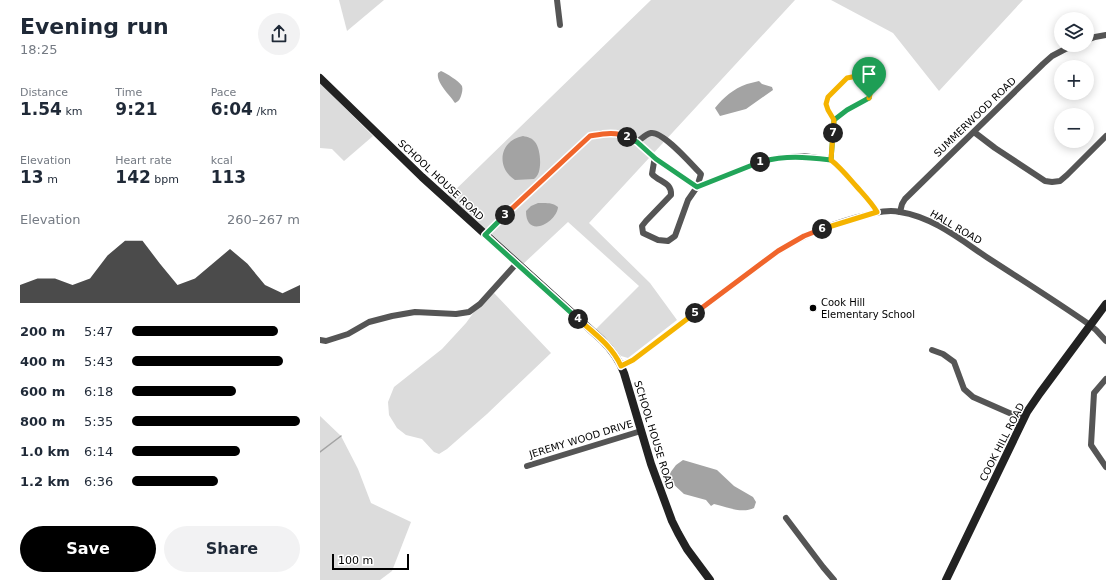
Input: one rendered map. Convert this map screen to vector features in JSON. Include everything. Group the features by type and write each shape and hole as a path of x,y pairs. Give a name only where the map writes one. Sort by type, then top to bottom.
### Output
{"street":[{"path":"557,0 560,25"},
{"path":"1094,37 1106,35"},
{"name":"SUMMERWOOD ROAD","path":"900,212 905,199 1043,64 1052,56 1060,52"},
{"path":"831,160 834,120 826,104 828,97 847,78 857,76 868,84 871,91 869,98 847,110 834,120"},
{"name":"SCHOOL HOUSE ROAD","path":"320,78 385,142 485,235 602,340 615,354 621,366 653,469 678,533 687,549 710,580"},
{"path":"974,132 995,148 1045,181 1052,182 1060,180 1067,175 1106,136"},
{"path":"485,235 590,136 604,133 623,134 637,142 656,159 697,187"},
{"path":"637,142 651,133 658,135 681,153 701,174 697,187 688,200 675,236 668,241 658,240 644,233 642,226 671,195 672,190 669,185 655,178 652,174 656,159"},
{"path":"697,187 756,163 777,158 804,156 831,160 842,170 877,212"},
{"name":"HALL ROAD","path":"621,366 633,360 788,244 817,230 877,212 888,211 916,216 938,225 1090,325 1106,341"},
{"path":"320,340 326,341 348,334 369,322 392,316 415,312 456,314 469,312 480,304 517,263"},
{"name":"COOK HILL ROAD","path":"946,580 1023,419 1037,397 1106,304"},
{"path":"932,350 943,354 954,362 964,388 973,397 1023,419"},
{"path":"1106,380 1094,393 1091,445 1106,467"},
{"name":"JEREMY WOOD DRIVE","path":"527,466 641,431"},
{"path":"786,518 834,580"}],"shaded area":[{"path":"339,0 384,0 347,31"},
{"path":"651,0 795,0 589,223 650,283 677,320 628,358 621,356 594,331 639,286 568,222 522,265 449,196"},
{"path":"831,0 1023,0 939,91 893,33"},
{"path":"441,71 449,75 462,86 461,97 455,103 439,81 438,73"},
{"path":"759,81 762,84 772,87 773,90 746,109 720,116 715,108 725,97 742,86"},
{"path":"320,83 373,136 344,161 332,149 320,148"},
{"path":"523,136 533,140 537,145 540,155 540,167 537,176 534,179 515,180 509,175 505,168 503,155 505,148 509,143"},
{"path":"538,203 556,205 558,207 553,218 542,226 531,225 527,220 526,211 531,206"},
{"path":"494,293 551,353 487,414 447,449 439,454 434,452 422,439 406,435 397,428 389,415 388,402 394,387 442,349 474,312"},
{"path":"320,416 341,436 358,469 371,503 411,522 392,571 380,580 320,580"},
{"path":"683,460 717,470 734,486 753,497 756,502 754,508 749,510 739,510 714,504 711,506 706,500 684,494 671,482 670,473 676,465"}],"waterway":[{"path":"320,452 341,436"}],"place":[{"name":"Cook Hill Elementary School","path":"813,308"}],"route":[{"path":"869,98 847,110 834,120 831,160 804,156 777,158 756,163 697,187 656,159 637,142 623,134 604,133 590,136 485,235 602,340 615,354 621,366 633,360 788,244 817,230 877,212 842,170 831,160 834,120 826,104 828,97 847,78 857,76 868,84 871,91 869,98"}]}
